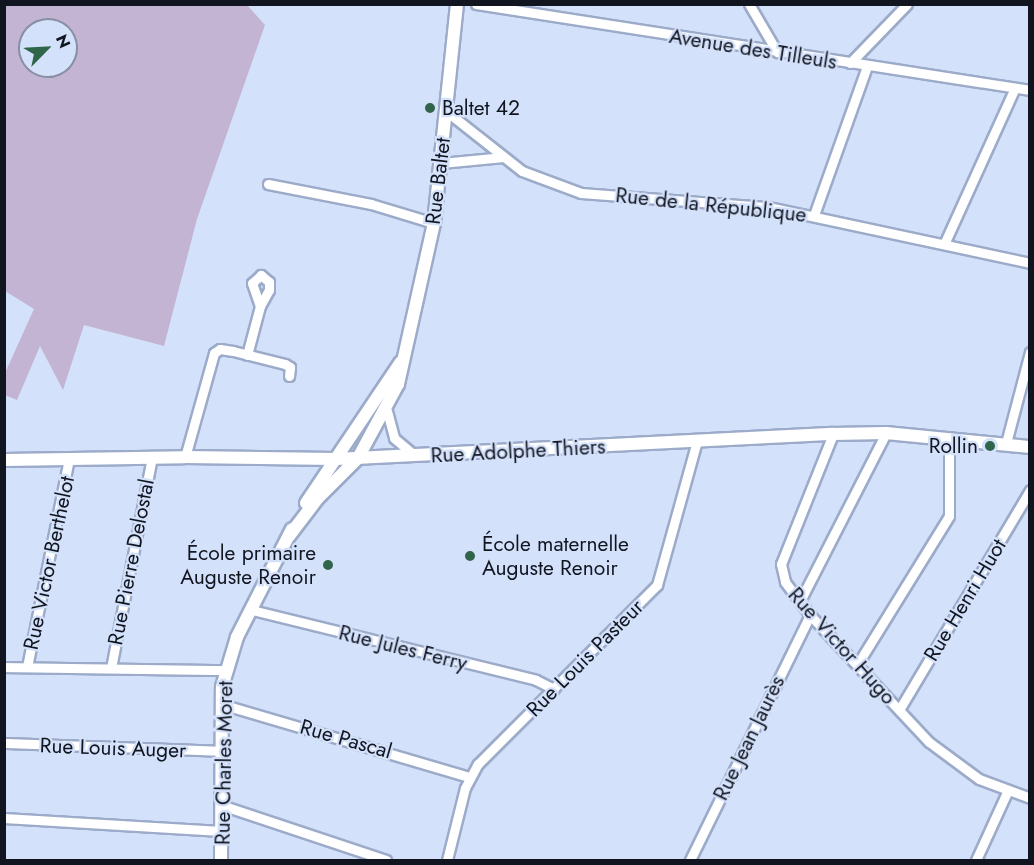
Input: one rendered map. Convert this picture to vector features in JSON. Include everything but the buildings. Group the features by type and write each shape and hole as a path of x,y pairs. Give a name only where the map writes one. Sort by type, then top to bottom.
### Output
{"street":[{"name":"Rue Baltet","path":"358,458 387,411 405,354 434,223 457,4"},
{"name":"Avenue des Tilleuls","path":"477,4 1029,90"},
{"path":"749,4 777,52"},
{"path":"850,63 907,4"},
{"path":"814,215 867,66"},
{"path":"945,242 1015,88"},
{"name":"Rue de la République","path":"446,111 522,171 581,193 769,207 945,242 1029,262"},
{"path":"441,163 504,157"},
{"path":"268,184 371,204 434,223"},
{"path":"247,355 260,306"},
{"path":"185,457 214,353 220,349 285,364 290,367 289,376"},
{"path":"1006,443 1029,352"},
{"name":"Rue Baltet","path":"336,459 405,354"},
{"path":"387,411 394,438 416,456"},
{"path":"800,602 886,433"},
{"name":"Rue Adolphe Thiers","path":"4,460 152,457 336,459 886,433 1029,447"},
{"name":"Rue Victor Hugo","path":"833,434 781,564 785,582 810,615 899,710 954,762 979,779 1029,798"},
{"path":"857,665 949,516 949,438"},
{"name":"Rue Louis Pasteur","path":"447,861 470,777 657,585 697,441"},
{"name":"Rue Pierre Delostal","path":"111,668 152,457"},
{"name":"Rue Charles Moret","path":"289,536 318,498 358,458"},
{"name":"Rue Victor Berthelot","path":"27,667 69,459"},
{"name":"Rue Charles Moret","path":"221,861 221,704 226,670 252,610 289,536 336,459"},
{"name":"Rue Henri Huot","path":"899,710 1029,490"},
{"name":"Rue Jules Ferry","path":"252,610 536,680 554,689"},
{"name":"Rue Jean Jaurès","path":"690,861 810,615"},
{"path":"4,667 226,670"},
{"name":"Rue Pascal","path":"221,704 470,777"},
{"name":"Rue Louis Auger","path":"4,743 220,751"},
{"path":"976,861 1008,790"},
{"path":"221,805 387,861"},
{"path":"4,818 221,831"}],"shaded area":[{"path":"5,4 247,5 265,25 197,219 164,346 84,325 63,390 40,346 17,400 5,395 5,373 34,309 5,291"}],"place":[{"name":"Baltet 42","path":"430,108"},
{"name":"Rollin","path":"990,446"},
{"name":"École maternelle Auguste Renoir","path":"470,556"},
{"name":"École primaire Auguste Renoir","path":"328,565"}]}
